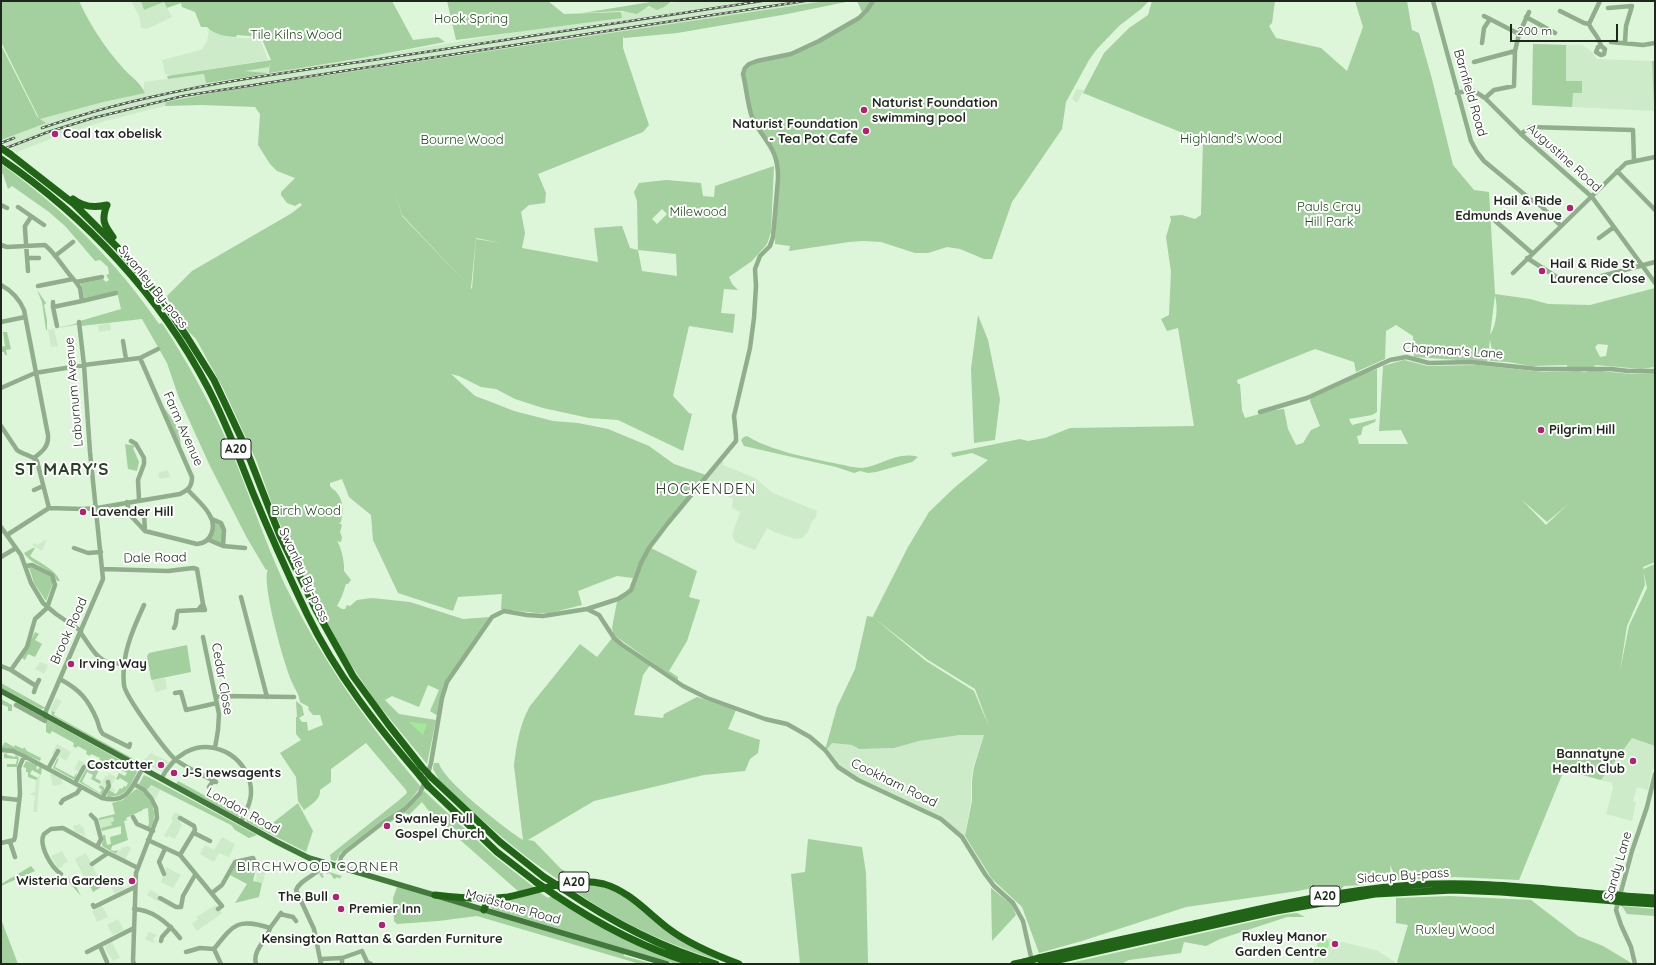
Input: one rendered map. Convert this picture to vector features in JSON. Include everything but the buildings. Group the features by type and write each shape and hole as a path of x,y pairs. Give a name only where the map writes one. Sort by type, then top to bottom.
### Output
{"highway":[{"name":"A20","path":"1,148 13,156"},
{"name":"Swanley By-pass","path":"13,156 74,204 118,248 163,301 214,380 244,444 280,536 316,610 353,676 421,766 500,842 544,877 611,920 640,935 687,955 716,964"},
{"path":"13,156 26,162 77,202 93,208 107,205 103,214 105,226 140,275"},
{"name":"Swanley By-pass","path":"1,159 26,176 71,212 108,249 154,304 181,341 209,389 235,446 273,539 308,616 345,681 382,732 428,786 497,852 536,882 584,915 631,939 696,964"},
{"name":"A20","path":"435,895 461,899 492,899 566,883 586,881 604,884 625,894 669,929 690,942 739,964"},
{"name":"Sidcup By-pass","path":"1040,961 1273,906 1374,888 1453,884 1502,886 1655,904"},
{"name":"Sidcup By-pass","path":"1620,899 1655,898"},
{"path":"484,910 486,904 492,899"},
{"name":"A20","path":"1014,964 1040,961"}],"main road":[{"name":"London Road","path":"1,691 279,843 317,861 353,871"},
{"name":"Maidstone Road","path":"353,871 667,964"}],"street":[{"path":"338,867 341,857 345,852 381,824 405,809 420,793 429,770 442,698 447,682 492,617 504,611 543,616 587,609 618,599 626,594 631,590 641,563 649,548 736,441 734,416 750,348 754,318 756,286 755,269 760,256 770,246 773,237 778,170 773,150 752,116 743,74 745,68 749,64 792,54 819,41 859,18 873,1"},
{"name":"Barnfield Road","path":"1433,1 1457,93 1471,141 1477,152 1484,161 1530,199 1542,206 1561,226"},
{"path":"1589,24 1598,8 1600,1"},
{"path":"1608,8 1632,6 1626,26 1625,42"},
{"path":"1560,11 1589,24 1592,31 1600,40 1601,46"},
{"path":"1514,92 1515,52 1519,34 1527,14 1555,33"},
{"path":"1484,16 1519,34"},
{"path":"1476,39 1482,41 1484,28 1490,19"},
{"path":"1610,42 1643,44 1655,43"},
{"path":"1477,63 1515,52"},
{"path":"1485,98 1494,90 1514,86"},
{"name":"Augustine Road","path":"1457,93 1474,91 1485,98 1521,134 1592,197 1655,283"},
{"path":"1521,134 1530,127 1633,130 1634,161"},
{"path":"1513,273 1626,162 1655,157"},
{"path":"1617,171 1655,210"},
{"path":"1,205 7,208"},
{"path":"18,207 44,225"},
{"path":"28,271 25,226 31,217"},
{"path":"1493,219 1532,253"},
{"path":"1599,238 1614,227"},
{"path":"55,256 73,242"},
{"path":"1,245 7,247 45,245 75,280 80,288 82,301"},
{"path":"27,258 39,258"},
{"path":"1527,258 1563,281 1598,278 1655,262"},
{"path":"38,286 102,277"},
{"path":"1,285 8,288 19,300 25,317 48,440 46,448 34,458"},
{"path":"57,326 53,305 82,301 116,293"},
{"path":"1,322 25,317"},
{"name":"Laburnum Avenue","path":"79,322 84,365 90,452 97,508"},
{"path":"123,341 126,359"},
{"path":"1,388 35,373 140,358 158,349"},
{"name":"Chapman's Lane","path":"1260,412 1307,398 1388,360 1406,357 1429,363 1471,362 1538,370 1611,368 1628,371 1655,371"},
{"name":"Farm Avenue","path":"140,358 192,477 191,486 188,490"},
{"path":"1,426 20,453 34,458 37,461 49,508"},
{"path":"131,441 136,444 144,458 144,464 138,480 139,500"},
{"path":"34,490 43,486"},
{"path":"7,534 49,508 97,508 180,494 188,490 209,513 212,519 212,533 210,540"},
{"path":"127,502 130,515 145,531 197,544 210,540 222,546 245,548"},
{"name":"Brook Road","path":"45,716 103,579 97,508"},
{"path":"144,514 145,531"},
{"path":"212,519 221,523 224,530 222,546"},
{"path":"1,527 21,555 33,587 47,608 81,631 99,657 104,661 124,664"},
{"path":"1,557 16,548"},
{"path":"74,548 88,554 101,552"},
{"path":"11,670 27,647 35,619 47,608 55,585 52,575 32,565 26,566"},
{"name":"Dale Road","path":"103,569 168,571 193,568 197,569 203,604 206,611 178,611 176,614 176,624 174,628"},
{"path":"241,597 267,697"},
{"path":"198,610 203,604"},
{"path":"144,605 131,634 126,651 124,664 125,690 152,730 176,760 215,782 209,787"},
{"path":"587,609 599,615 599,606"},
{"name":"Cookham Road","path":"599,615 614,638 683,686 707,698 765,719 787,724 810,737 825,750 838,767 858,780 941,819 962,837 994,886 1013,903 1023,920 1031,956"},
{"name":"Cedar Close","path":"203,637 216,697 219,721 215,748"},
{"path":"1,666 11,670 36,686"},
{"path":"60,679 71,685 82,694 97,720 100,732 129,747 130,744"},
{"path":"34,692 39,680"},
{"path":"175,693 181,692 186,710 217,703"},
{"path":"216,697 294,697"},
{"path":"16,705 45,721 45,716"},
{"path":"161,779 176,760 191,750 203,747 215,748 235,757 244,768 249,780 250,799 241,822"},
{"path":"1,750 13,751 24,756 102,798 110,800 119,799 128,794 142,769"},
{"path":"48,769 58,751"},
{"path":"1,843 10,842 14,840 15,837 19,800 19,768 24,756"},
{"path":"75,784 84,767"},
{"name":"Sandy Lane","path":"1635,964 1631,947 1616,910 1632,851 1647,807 1655,774"},
{"path":"102,798 109,786 108,782"},
{"path":"134,784 148,794 156,808 157,818 138,868 134,887 134,964"},
{"path":"61,803 63,800 77,793 81,786"},
{"path":"1,798 19,800"},
{"path":"91,814 96,820 102,839 97,847"},
{"path":"133,817 137,824 153,831"},
{"path":"180,818 194,826 195,830 180,855"},
{"path":"61,874 56,871 42,843 42,836 46,831 54,828 63,828 138,868"},
{"path":"194,833 210,841"},
{"path":"148,840 180,855 195,875 212,893 222,908"},
{"path":"10,842 15,857"},
{"path":"164,874 159,862 165,849"},
{"path":"92,864 108,853"},
{"path":"212,893 222,885 233,865 237,862 253,858 258,869"},
{"path":"316,871 317,861"},
{"path":"325,863 298,885 296,890 314,929 321,961 342,958 362,951 368,963"},
{"path":"160,898 176,907 181,907 183,896 195,875"},
{"path":"93,905 94,906 134,887"},
{"path":"134,909 144,910 166,922 180,938"},
{"path":"256,964 256,954 267,938 270,928 280,913 293,918 296,921"},
{"path":"214,949 228,932 238,924 254,923 270,928"},
{"path":"161,941 162,937 171,927"},
{"path":"87,952 134,928"},
{"path":"100,946 107,962"},
{"path":"186,952 200,948 214,949"},
{"path":"214,949 221,964"},
{"path":"342,958 342,964"}],"shaded area":[{"path":"131,1 141,1 144,10 164,2 172,17 147,29 141,28 139,16"},
{"path":"682,1 851,1 677,33 624,38 597,43 501,50 449,60 165,106 105,121 58,136 17,152 1,141 1,132 40,119 144,90 144,82 275,65 367,57 575,22"},
{"path":"209,29 227,37 260,39 268,60 173,75 165,74 162,60 201,50 207,42"},
{"path":"1533,44 1582,45 1590,50 1597,59 1652,61 1655,111 1532,105"},
{"path":"1076,89 1084,90 1077,103 1072,99"},
{"path":"110,323 111,330 99,332 98,325"},
{"path":"54,329 58,346 51,347 48,330"},
{"path":"723,460 723,465 755,478 773,493 817,511 816,517 812,521 808,532 802,538 796,539 774,532 767,528 755,550 735,542 732,535 740,512 732,508 733,499 723,494 722,496 702,484"},
{"path":"168,470 170,477 160,479 158,473"},
{"path":"45,540 46,541 42,551 32,545 35,543 37,545"},
{"path":"40,662 48,665 44,674 35,669"},
{"path":"165,678 167,689 156,692 152,680"},
{"path":"56,698 62,701 55,712 50,710"},
{"path":"409,722 427,724 423,735"},
{"path":"961,735 984,735 973,767 971,801 964,840 941,818 858,779 838,767 826,750 832,743 852,745 859,749 894,748 919,741"},
{"path":"1632,738 1655,746 1655,765 1652,771 1648,790 1637,787 1633,801 1636,802 1632,821 1606,814 1613,788 1612,783 1601,780"},
{"path":"57,744 71,752 66,761 52,753"},
{"path":"151,753 170,762 162,772 142,762"},
{"path":"79,760 88,765 83,774 74,769"},
{"path":"109,773 116,777 110,787 115,790 114,792 101,784 106,775 108,776"},
{"path":"40,774 37,812 33,812 35,796 30,794 35,792 36,780"},
{"path":"50,774 61,778 62,784 53,786"},
{"path":"150,785 160,790 155,800 147,790"},
{"path":"175,812 181,815 179,821 182,825 175,839 168,836 167,838 164,836 173,820 171,819"},
{"path":"113,817 114,821 111,822 112,825 101,828 99,820"},
{"path":"80,824 81,827 83,826 85,835 83,836 82,834 75,832 73,826"},
{"path":"222,837 235,844 229,857 219,853 214,862 200,854 205,845 214,850"},
{"path":"128,846 131,848 125,860 116,855 118,851 122,850 121,848"},
{"path":"62,851 68,862 63,864 62,867 58,868 51,856"},
{"path":"86,853 100,881 89,887 75,859"},
{"path":"259,865 266,869 263,883 255,881"},
{"path":"166,867 181,875 173,888 161,882"},
{"path":"120,879 125,889 115,894 110,885"},
{"path":"150,890 158,894 159,902 147,895"},
{"path":"216,905 222,913 197,931 192,924 198,919 196,917"},
{"path":"102,906 108,917 97,922 92,911"},
{"path":"118,919 124,930 113,935 107,925"},
{"path":"149,932 157,935 153,939 155,944 145,939"},
{"name":"Ruxley Manor Garden Centre","path":"1323,937 1378,951 1398,964 1312,964"},
{"path":"1319,939 1328,940 1329,945 1326,951 1319,952 1317,945"},
{"path":"112,942 120,958 113,961 105,949 106,945"}],"green space":[{"path":"1,1 79,1 88,19 104,44 123,68 141,86 145,93 103,102 40,119 46,123 1,140 1,45 39,118 1,42"},
{"name":"Tile Kilns Wood","path":"141,1 392,1 413,40 438,37 445,42 367,57 269,73 270,63 269,67 244,71 267,73 266,74 206,83 204,74 168,79 167,76 271,60 261,37 237,35 236,37 220,35 207,27 201,27 195,12 182,7 181,3 167,8 164,2 144,10"},
{"name":"Hook Spring","path":"447,1 548,1 564,14 621,12 622,18 456,40"},
{"path":"657,1 672,1 657,10 649,6 637,14 622,11 582,13"},
{"path":"826,1 851,1 782,15 677,33 624,38 623,36 623,48 649,125 643,132 538,174 546,193 545,203 529,205 521,212 525,233 522,248 598,262 594,228 622,226 630,248 638,250 637,201 634,192 639,183 666,180 701,183 703,196 714,197 715,186 774,166 771,232 767,244 752,261 729,277 732,284 738,290 724,289 721,313 735,314 733,333 689,326 673,396 689,413 692,414 683,451 618,420 589,418 543,408 515,399 496,389 481,387 459,376 451,374 475,396 514,411 553,421 578,423 608,429 649,446 674,464 706,475 655,537 639,564 633,578 617,576 578,591 582,605 550,613 501,609 502,594 458,597 453,611 398,593 373,540 371,515 349,497 342,479 330,483 330,486 339,496 342,503 342,518 341,522 339,523 342,525 340,532 342,537 341,542 337,541 342,555 344,571 351,580 348,584 346,584 337,606 345,609 347,605 350,606 357,600 372,598 410,602 463,619 490,617 446,681 438,716 430,711 439,690 428,685 419,707 392,696 385,700 399,714 436,720 427,764 376,702 339,647 310,593 274,510 257,462 224,390 196,339 189,332 166,297 192,271 292,213 302,205 300,203 295,206 287,203 281,195 281,192 295,178 277,171 270,164 258,145 260,114 255,107 202,105 165,106 166,102 234,89","holes":["395,191 402,215 468,285 402,216","662,209 667,214 657,224 652,219","476,238 501,243 476,239 472,289","638,250 676,254 677,276 642,271"]},
{"path":"857,1 872,1 863,14"},
{"path":"873,1 1149,1 1119,26 1097,49 1089,60 1066,102 1062,129 1012,202 992,259 984,259 960,249 947,247 928,253 915,253 881,242 849,242 789,251 790,246 775,244 778,161 752,116 744,75 749,64 783,57 853,22"},
{"path":"1152,1 1275,1 1272,23 1269,26 1276,38 1321,48 1347,71 1363,27 1355,1 1407,1 1412,30 1419,33 1453,165 1474,190 1489,192 1495,294 1530,299 1548,304 1590,305 1655,288 1655,367 1641,369 1596,365 1593,367 1567,368 1567,365 1531,366 1490,361 1492,350 1490,340 1487,362 1414,357 1413,336 1396,325 1386,331 1385,359 1356,372 1354,362 1315,349 1237,380 1238,384 1240,384 1242,410 1245,418 1274,410 1284,409 1288,429 1296,445 1303,443 1311,430 1320,426 1310,401 1311,397 1354,377 1377,369 1377,412 1372,415 1349,419 1352,425 1376,419 1375,422 1363,427 1361,435 1357,436 1359,444 1408,444 1401,430 1379,431 1383,366 1404,360 1428,366 1478,365 1543,372 1585,372 1592,370 1630,374 1655,373 1655,562 1643,567 1643,569 1655,564 1655,746 1632,738 1601,780 1564,770 1519,880 1455,877 1397,880 1390,865 1391,882 1383,881 1374,884 1364,883 1363,885 1344,886 1340,890 1313,893 1312,890 1316,887 1298,891 1186,907 1082,941 1039,953 1022,907 992,879 965,836 972,801 974,767 984,735 960,735 919,741 894,748 859,749 852,745 832,743 825,750 837,707 855,669 867,616 873,617 908,547 929,512 954,488 988,460 972,453 953,457 951,453 1020,439 1028,441 1045,438 1070,428 1194,426 1178,328 1167,331 1161,319 1169,315 1171,272 1166,237 1171,220 1170,216 1182,215 1195,219 1201,215 1203,141 1083,93 1104,53 1129,28 1148,15","holes":["1495,295 1496,316 1490,335","1598,344 1608,345 1606,356 1600,357 1595,347","1521,499 1547,522 1568,504 1546,525","1643,571 1647,588 1629,626 1620,671 1627,626 1645,585","874,618 928,660 975,689 990,729 974,691 926,661"]},
{"path":"1533,44 1566,45 1566,81 1582,81 1582,93 1573,93 1572,107 1532,105"},
{"path":"1652,61 1655,61 1654,103"},
{"path":"1,164 46,199 87,237 125,279 159,324 162,323 199,384 223,432 277,568 299,613 330,666 364,715 421,787 404,807 381,821 340,853 336,861 331,860 330,855 398,801 407,793 406,790 366,743 331,769 331,782 320,790 319,796 312,804 304,810 298,801 296,777 280,753 301,740 296,734 296,701 302,706 304,715 299,718 302,722 307,722 308,731 323,725 320,715 313,715 308,709 309,707 300,702 298,694 288,673 270,606 267,577 268,569 266,570 247,538 210,466 179,398 167,363 142,319 81,326 80,324 52,329 75,324 80,321 121,309 117,292 84,298 80,282 83,283 103,279 106,282 109,280 106,275 109,274 108,267 100,260 95,261 66,227 49,212 12,186 8,189 3,174 1,174"},
{"path":"37,290 46,303 44,305 47,330 42,302"},
{"path":"978,315 988,340 1000,399 995,440 974,443 971,369"},
{"path":"3,332 7,332 11,349 6,350 7,355 5,355 4,352 1,352 1,347 5,346"},
{"path":"163,407 176,426 180,437 181,449"},
{"path":"747,436 779,450 856,468 869,467 896,457 918,457 912,462 876,472 868,473 860,471 854,473 836,467 744,446 741,440"},
{"path":"125,444 136,446 133,448 139,462 137,471 128,469"},
{"path":"212,520 220,524 222,527 222,545 210,540"},
{"path":"35,548 30,556 55,573 60,581 57,581 46,569 27,557 24,553"},
{"path":"651,548 697,571 689,597 700,600 687,641 669,671 678,677 678,681 614,635 612,628 617,602 627,595 641,564"},
{"path":"32,566 51,577 53,583 46,601 34,583 29,567"},
{"path":"35,632 39,634 35,640 42,644 35,657 28,654 25,660 22,658"},
{"path":"613,637 651,664 643,675 634,715 663,718 664,714 697,697 736,710 728,729 760,740 758,753 750,759 745,771 704,775 594,801 528,840 534,841 561,869 565,871 564,877 559,880 527,857 482,820 439,780 433,769 434,763 439,763 451,781 476,804 523,840 514,766 519,735 530,706 580,644 597,657"},
{"path":"187,645 191,672 151,679 147,656 149,653"},
{"path":"1,683 46,708 41,709 1,688"},
{"path":"1,699 12,705 12,711 8,711 8,707 1,704"},
{"path":"51,711 55,712 54,715 141,763 137,763 52,715"},
{"path":"48,720 136,769 137,772 127,790 119,795 108,797 107,795 109,790 116,794 120,788 122,789 124,786 126,787 128,783 120,778 118,780 116,779 119,773 125,776 127,773 104,761 103,763 99,761 100,758 91,754 90,756 86,754 87,751 78,746 76,748 73,746 74,743 52,731 50,734 46,732 46,722"},
{"path":"5,742 14,747 15,745 23,749 24,747 27,751 41,758 40,761 16,750 1,748"},
{"path":"7,753 7,755 15,757 16,755 19,758 17,767 7,767 7,764 16,764 17,759 4,758 4,754"},
{"path":"59,758 55,767 74,777 77,772 75,779 53,768 57,759"},
{"path":"26,761 38,765 36,768 38,770 40,766 42,767 41,775 32,770 30,774 38,778 36,780 28,777 26,768 23,767"},
{"path":"90,762 100,768 95,778 101,781 100,784 91,779 93,775 87,772 82,782 100,793 102,790 99,787 100,785 104,787 101,794 79,782"},
{"path":"144,775 257,835 249,838 235,830 231,825 151,785 147,790 139,784"},
{"path":"178,781 241,815 238,818 176,784"},
{"path":"136,789 141,791 149,799 154,810 153,822 151,827 147,827 149,824 148,808 126,818 127,820 124,821 128,840 112,846 111,850 118,850 116,854 102,846 103,835 105,835 107,845 111,844 110,837 121,834 121,826 102,831 101,828 112,825 111,822 114,821 113,817 99,820 99,818 115,814 112,803 123,800"},
{"path":"424,791 494,856 535,888 519,892 432,815 422,802 409,815 405,813 389,823 388,821 406,811"},
{"path":"298,803 313,831 306,852 247,822 246,819 265,829"},
{"path":"808,839 862,847 866,873 868,964 800,964 791,874 805,872"},
{"path":"246,862 253,864 256,869 253,881 262,883 259,897 235,903 247,884 230,875 235,866"},
{"path":"31,866 35,871 1,886 1,884"},
{"path":"324,871 342,876 339,879 338,877 334,879 330,873 327,874 326,872 322,874 324,877 322,878 319,874"},
{"path":"68,876 72,882 74,882 81,896 66,879"},
{"path":"100,881 103,886 93,892 90,886"},
{"path":"587,884 604,887 620,893 649,916 731,964 687,950 645,932 605,911 566,885"},
{"path":"397,887 624,953 624,956 653,964 640,964 477,916 397,924 394,921 393,898"},
{"path":"991,888 1012,905 1016,915 992,941"},
{"path":"539,892 548,898 551,896 583,917 634,944 687,964 676,964 492,909 489,905 492,901"},
{"name":"Ruxley Wood","path":"1450,896 1531,900 1578,936 1603,946 1633,964 1400,964 1397,962 1408,925 1396,923 1396,898"},
{"path":"1622,906 1655,909 1655,916 1627,914"},
{"path":"1297,913 1305,917 1287,917 1220,939 1206,946 1184,942 1181,953 1129,960 1121,964 1066,964 1286,914"},
{"path":"1,919 18,964 1,964"}],"railway":[{"path":"42,128 123,104 206,86 762,1"},
{"path":"1,150 48,132 93,118 183,96 805,1"},
{"path":"1,143 14,138"}],"place":[{"name":"Naturist Foundation swimming pool","path":"864,110"},
{"name":"Naturist Foundation - Tea Pot Cafe","path":"866,131"},
{"name":"Coal tax obelisk","path":"55,134"},
{"name":"Hail & Ride Edmunds Avenue","path":"1570,208"},
{"name":"Hail & Ride St Laurence Close","path":"1542,271"},
{"name":"Pilgrim Hill","path":"1541,430"},
{"name":"Lavender Hill","path":"83,512"},
{"name":"Irving Way","path":"71,664"},
{"name":"Bannatyne Health Club","path":"1633,761"},
{"name":"Costcutter","path":"161,765"},
{"name":"J-S newsagents","path":"174,773"},
{"name":"Swanley Full Gospel Church","path":"387,826"},
{"name":"Wisteria Gardens","path":"132,881"},
{"name":"The Bull","path":"336,897"},
{"name":"Premier Inn","path":"341,909"},
{"name":"Kensington Rattan & Garden Furniture","path":"382,925"},
{"name":"Ruxley Manor Garden Centre","path":"1335,944"}],"district":[{"name":"ST MARY'S","path":"62,470"},
{"name":"HOCKENDEN","path":"706,489"},
{"name":"BIRCHWOOD CORNER","path":"318,867"}],"park label":[{"name":"Highland's Wood","path":"1231,139"},
{"name":"Bourne Wood","path":"462,140"},
{"name":"Milewood","path":"698,212"},
{"name":"Pauls Cray Hill Park","path":"1329,214"},
{"name":"Birch Wood","path":"306,511"}]}
